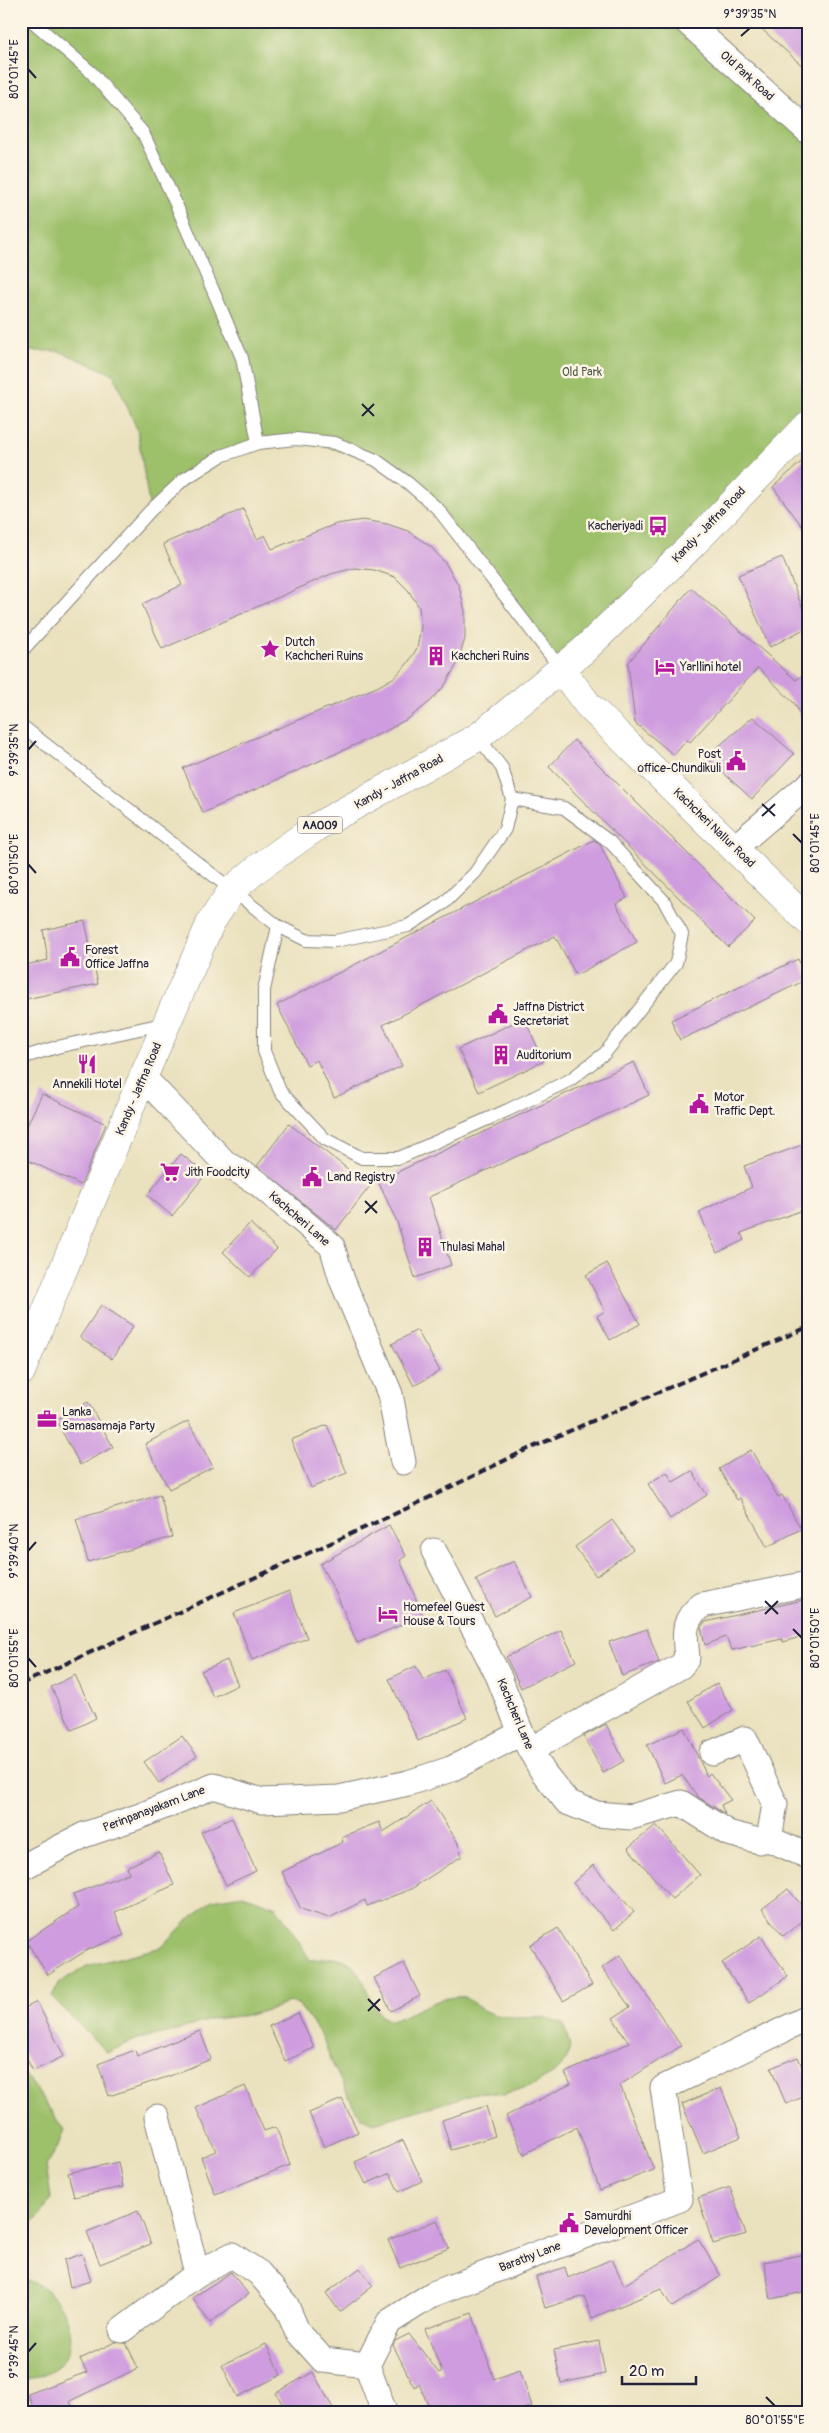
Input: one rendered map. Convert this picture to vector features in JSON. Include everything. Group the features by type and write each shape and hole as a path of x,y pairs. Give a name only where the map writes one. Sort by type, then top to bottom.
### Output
{"main road":[{"name":"Kandy - Jaffna Road","path":"21,1372 143,1077 211,922 233,889 258,868 316,827 478,737 584,650 692,545 808,425"},
{"name":"Kachcheri Nallur Road","path":"561,669 588,705 808,921"}],"street":[{"name":"Old Park Road","path":"686,21 808,131"},
{"path":"734,848 808,785"},
{"name":"Kachcheri Lane","path":"143,1077 226,1163 258,1183 332,1246 342,1280 390,1394 404,1462"},
{"name":"Kachcheri Lane","path":"434,1551 498,1675 526,1741 543,1772 567,1802 597,1814 631,1817 681,1803 728,1833 759,1841 769,1839 808,1856"},
{"name":"Perinpanayakam Lane","path":"21,1868 84,1835 140,1816 214,1786 262,1801 339,1798 408,1784 451,1769 526,1741 681,1666 687,1658 684,1632 691,1613 702,1605 808,1584"},
{"path":"712,1753 744,1740 776,1804 769,1839"},
{"name":"Barathy Lane","path":"367,2365 389,2322 433,2294 680,2199 663,2088 808,2018"},
{"path":"157,2117 197,2274"},
{"path":"122,2330 197,2274 232,2255 259,2273 286,2305 298,2331 323,2360 367,2365 384,2412"}],"lane":[{"path":"32,21 92,73 143,133 176,204 242,358 258,443"},
{"path":"21,652 150,511 183,480 221,456 258,443 296,439 335,443 376,460 408,482 438,509 561,669"},
{"path":"21,725 168,842 233,889 278,926 306,940 335,941 408,926 444,903 475,873 505,829 512,799 502,768 478,737"},
{"path":"278,926 264,990 264,1051 280,1091 325,1139 362,1158 399,1158 508,1110 570,1080 605,1053 676,963 682,934 664,901 610,842 564,808 512,799"},
{"path":"21,1058 57,1046 167,1023"}],"green space":[{"name":"Old Park","path":"21,21 686,21 808,131 808,425 561,669 438,509 376,460 296,439 221,456 150,511 137,429 113,374 59,351 21,351"},
{"path":"243,1895 276,1907 310,1960 338,1958 351,1964 363,1980 376,2008 382,2016 391,2021 445,1999 464,1997 481,2009 496,2015 544,2018 564,2025 570,2046 567,2059 554,2073 533,2085 504,2094 482,2092 374,2123 361,2117 353,2105 332,2063 322,2036 298,2004 289,2002 249,2015 212,2019 175,2031 137,2039 107,2053 52,1997 58,1983 87,1966 162,1947 185,1923 212,1900"},
{"path":"21,2073 29,2079 64,2130 57,2148 46,2166 51,2198 43,2212 32,2224 21,2222"},
{"path":"24,2280 36,2283 57,2301 64,2313 71,2340 68,2353 60,2364 47,2373 21,2382 21,2282"}],"building":[{"path":"753,21 808,21 808,71"},
{"path":"808,456 808,534 773,487"},
{"name":"Kachcheri Ruins","path":"243,509 257,539 265,535 272,549 336,524 363,520 387,524 408,531 431,547 446,564 459,586 465,611 465,639 457,664 445,685 431,701 409,718 384,732 203,813 183,768 377,687 395,677 408,663 417,648 421,626 419,607 408,590 395,577 374,570 355,568 331,574 162,649 142,604 182,585 163,544"},
{"path":"782,557 808,621 808,627 770,647 738,575"},
{"path":"691,588 796,680 808,670 808,734 795,704 758,668 690,742 687,740 674,755 635,723 628,663"},
{"path":"753,717 794,754 752,799 706,757"},
{"path":"574,740 755,921 728,947 549,767"},
{"path":"594,840 600,845 627,898 616,904 637,942 576,975 555,936 383,1025 402,1066 334,1098 317,1060 307,1065 277,1005"},
{"name":"Forest Office Jaffna","path":"85,921 98,984 21,1000 21,966 48,960 43,930"},
{"path":"798,959 808,979 680,1040 671,1020"},
{"name":"Auditorium","path":"524,1018 544,1061 479,1092 458,1049"},
{"path":"634,1062 649,1095 429,1197 451,1265 415,1278 397,1222 378,1181"},
{"path":"42,1094 106,1124 81,1185 21,1157 21,1138"},
{"name":"Land Registry","path":"289,1124 370,1186 336,1230 257,1166"},
{"path":"802,1145 808,1160 808,1208 741,1233 744,1240 717,1253 699,1212 752,1187 744,1166"},
{"path":"181,1154 206,1174 172,1216 147,1195"},
{"path":"250,1223 277,1249 250,1277 223,1252"},
{"path":"607,1263 640,1324 610,1340 597,1316 605,1311 586,1275"},
{"path":"101,1305 133,1326 112,1359 80,1337"},
{"path":"417,1330 440,1371 414,1386 392,1344"},
{"path":"88,1402 113,1447 80,1465 56,1420"},
{"path":"188,1421 213,1467 169,1489 145,1444"},
{"path":"327,1425 347,1473 311,1488 291,1440"},
{"path":"751,1450 778,1497 782,1495 801,1529 767,1547 740,1498 737,1500 719,1469"},
{"path":"692,1471 707,1495 670,1519 648,1484 667,1472 673,1482"},
{"path":"160,1495 172,1537 88,1562 76,1519"},
{"path":"612,1520 633,1549 596,1576 575,1547"},
{"path":"389,1525 406,1556 400,1560 423,1616 357,1643 337,1595 320,1564"},
{"path":"514,1561 532,1597 495,1616 476,1580"},
{"path":"289,1591 307,1638 252,1660 234,1613"},
{"path":"808,1599 808,1635 783,1642 782,1639 732,1650 726,1637 705,1645 701,1627 705,1622"},
{"path":"647,1629 659,1662 622,1676 609,1642"},
{"path":"561,1630 576,1661 521,1688 506,1657"},
{"path":"227,1660 238,1685 213,1697 201,1671"},
{"path":"416,1666 423,1680 445,1670 467,1718 418,1741 389,1679"},
{"path":"75,1675 96,1718 72,1730 51,1687"},
{"path":"717,1683 733,1710 705,1728 688,1701"},
{"path":"606,1724 624,1761 603,1773 584,1736"},
{"path":"684,1728 707,1776 710,1773 731,1800 721,1805 725,1814 698,1797 682,1775 665,1783 647,1745"},
{"path":"182,1736 197,1756 159,1783 144,1762"},
{"path":"431,1801 457,1841 462,1856 411,1889 367,1906 365,1900 329,1918 301,1909 282,1872 343,1842 341,1837 379,1822 383,1832"},
{"path":"232,1818 256,1871 226,1885 201,1832"},
{"path":"656,1825 700,1875 672,1899 628,1848"},
{"path":"159,1852 174,1885 115,1912 124,1935 87,1950 48,1975 26,1941 78,1907 73,1894 129,1873 127,1867"},
{"path":"593,1865 634,1912 614,1930 573,1883"},
{"path":"788,1889 808,1913 808,1917 783,1936 762,1909"},
{"path":"558,1928 592,1985 563,2001 530,1945"},
{"path":"761,1936 788,1976 749,2003 722,1963"},
{"path":"620,1955 681,2046 620,2085 654,2170 600,2190 577,2127 524,2154 506,2116 571,2084 565,2073 629,2043 613,2018 630,2007 602,1968"},
{"path":"404,1963 420,1996 391,2011 374,1978"},
{"path":"37,2002 64,2056 33,2071 21,2048 21,2010"},
{"path":"298,2013 314,2048 285,2061 269,2026"},
{"path":"200,2031 211,2059 170,2076 109,2096 98,2064 135,2050 137,2056"},
{"path":"798,2057 808,2081 808,2095 786,2104 771,2068"},
{"path":"245,2086 264,2131 276,2127 290,2165 215,2194 201,2157 216,2151 196,2108"},
{"path":"721,2088 741,2137 703,2153 682,2104"},
{"path":"342,2099 358,2132 324,2147 309,2113"},
{"path":"486,2106 495,2136 451,2150 442,2120"},
{"path":"403,2140 422,2181 399,2192 390,2173 366,2184 355,2162"},
{"path":"118,2162 123,2187 74,2197 68,2173"},
{"path":"730,2187 746,2234 713,2244 698,2198"},
{"path":"138,2211 151,2244 100,2264 87,2232"},
{"path":"437,2220 449,2248 400,2268 388,2240"},
{"path":"698,2239 721,2276 672,2307 661,2289 592,2318 584,2296 545,2308 536,2277 565,2267 568,2278 612,2259 624,2285"},
{"path":"82,2254 91,2281 70,2287 64,2260"},
{"path":"805,2254 808,2271 808,2291 771,2299 764,2262"},
{"path":"360,2268 373,2286 340,2312 326,2293"},
{"path":"231,2272 248,2294 210,2323 192,2298"},
{"path":"472,2313 494,2379 520,2370 532,2406 515,2412 431,2412 419,2384 414,2387 393,2345 395,2341 409,2334 439,2373 442,2371 425,2329"},
{"path":"599,2341 605,2374 561,2383 554,2350"},
{"path":"115,2342 126,2343 138,2368 70,2401 74,2412 35,2412 28,2394 87,2372 80,2359"},
{"path":"266,2344 281,2375 237,2397 222,2365"},
{"path":"313,2372 335,2412 287,2412 276,2393"}],"railway":[{"path":"21,1684 412,1506 526,1450 808,1327"}],"place":[{"name":"Kacheriyadi","path":"658,526"},
{"name":"Dutch Kachcheri Ruins","path":"270,649"},
{"name":"Kachcheri Ruins","path":"436,656"},
{"name":"Yarllini hotel","path":"665,667"},
{"name":"Post office-Chundikuli","path":"736,761"},
{"name":"Forest Office Jaffna","path":"70,957"},
{"name":"Jaffna District Secretariat","path":"498,1014"},
{"name":"Auditorium","path":"501,1055"},
{"name":"Annekili Hotel","path":"87,1064"},
{"name":"Motor Traffic Dept.","path":"699,1104"},
{"name":"Jith Foodcity","path":"170,1172"},
{"name":"Land Registry","path":"312,1177"},
{"name":"Thulasi Mahal","path":"425,1247"},
{"name":"Lanka Samasamaja Party","path":"47,1419"},
{"name":"Homefeel Guest House & Tours","path":"388,1614"},
{"name":"Samurdhi Development Officer","path":"569,2223"}]}
